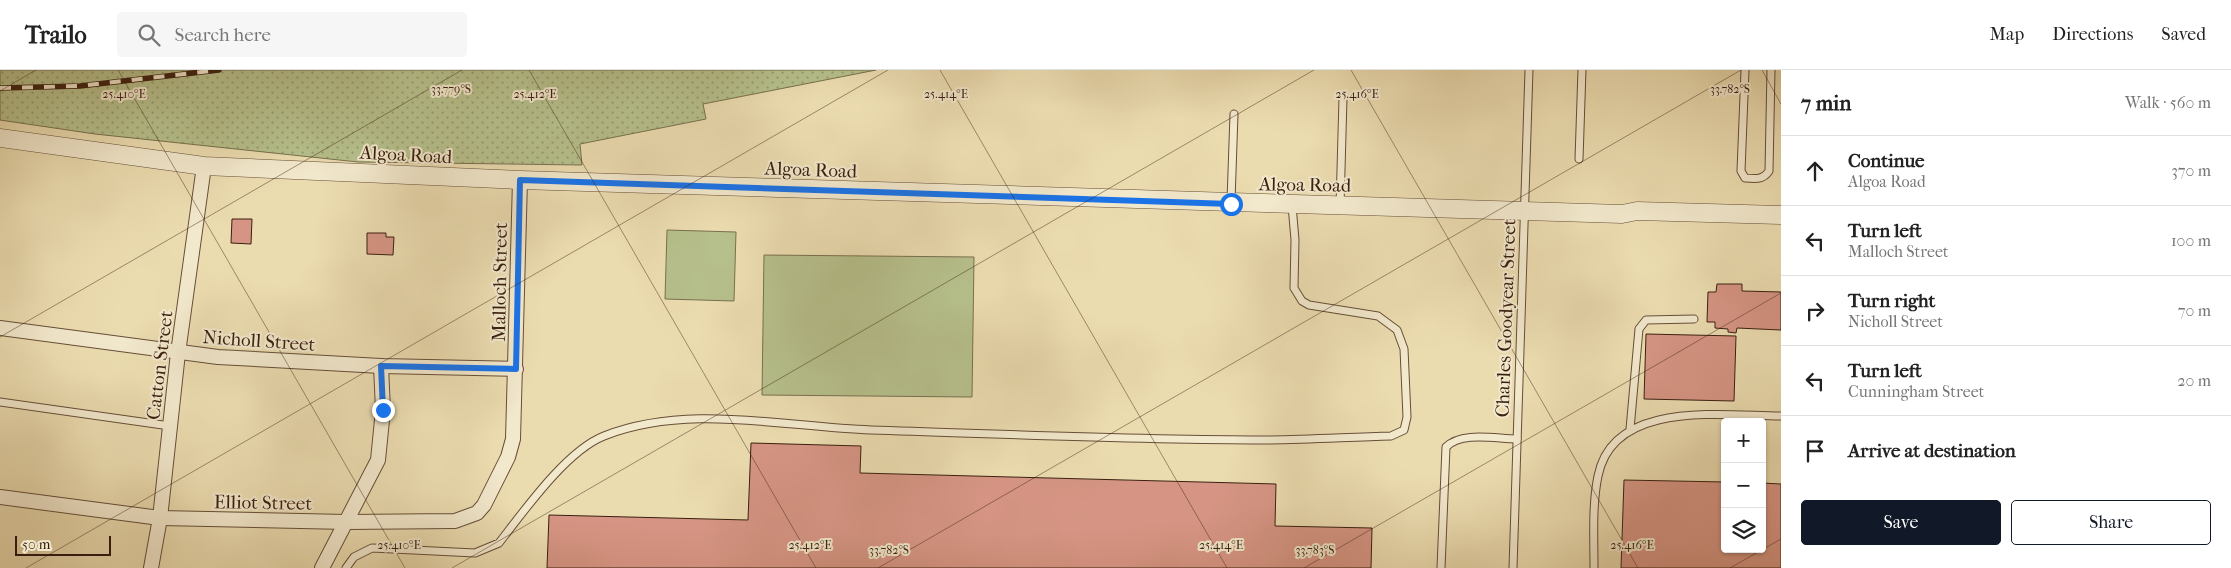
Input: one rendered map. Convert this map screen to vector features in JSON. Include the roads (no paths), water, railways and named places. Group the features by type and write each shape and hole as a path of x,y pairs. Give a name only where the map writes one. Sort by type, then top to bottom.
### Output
{"street":[{"name":"Algoa Road","path":"0,138 204,166 520,180 1292,206 1622,214 1636,211 1781,215"},
{"name":"Catton Street","path":"151,568 160,518 178,353 204,166"},
{"name":"Malloch Street","path":"501,472 511,448 516,369 520,180"},
{"name":"Algoa Road","path":"1622,214 1636,222 1781,227"},
{"name":"Nicholl Street","path":"0,328 178,353 381,366 516,369"},
{"path":"322,568 375,469 380,454 383,410 381,366"},
{"name":"Elliot Street","path":"0,497 160,518 347,522 455,521 476,514 484,505 501,472"}],"lane":[{"name":"Charles Goodyear Street","path":"1513,568 1529,70"},
{"path":"1579,160 1582,70"},
{"path":"1745,70 1741,171 1745,178 1758,179 1766,176 1769,171 1771,70"},
{"path":"1340,206 1343,98"},
{"path":"1231,204 1234,114"},
{"path":"346,568 354,557 372,548 458,553 486,550 499,543 570,459 587,445 622,430 670,420 750,421 868,430 1120,438 1265,440 1391,436 1400,434 1404,430 1407,417 1404,349 1398,330 1378,316 1309,305 1302,301 1294,288 1295,240 1292,206"},
{"path":"1630,429 1639,330 1643,323 1646,320 1694,319"},
{"path":"0,402 170,426"},
{"path":"1594,568 1598,476 1606,455 1630,429 1672,416 1781,416"},
{"path":"1441,568 1446,447 1458,439 1466,438 1517,439"}],"railway":[{"path":"0,88 80,86 219,70"}]}
